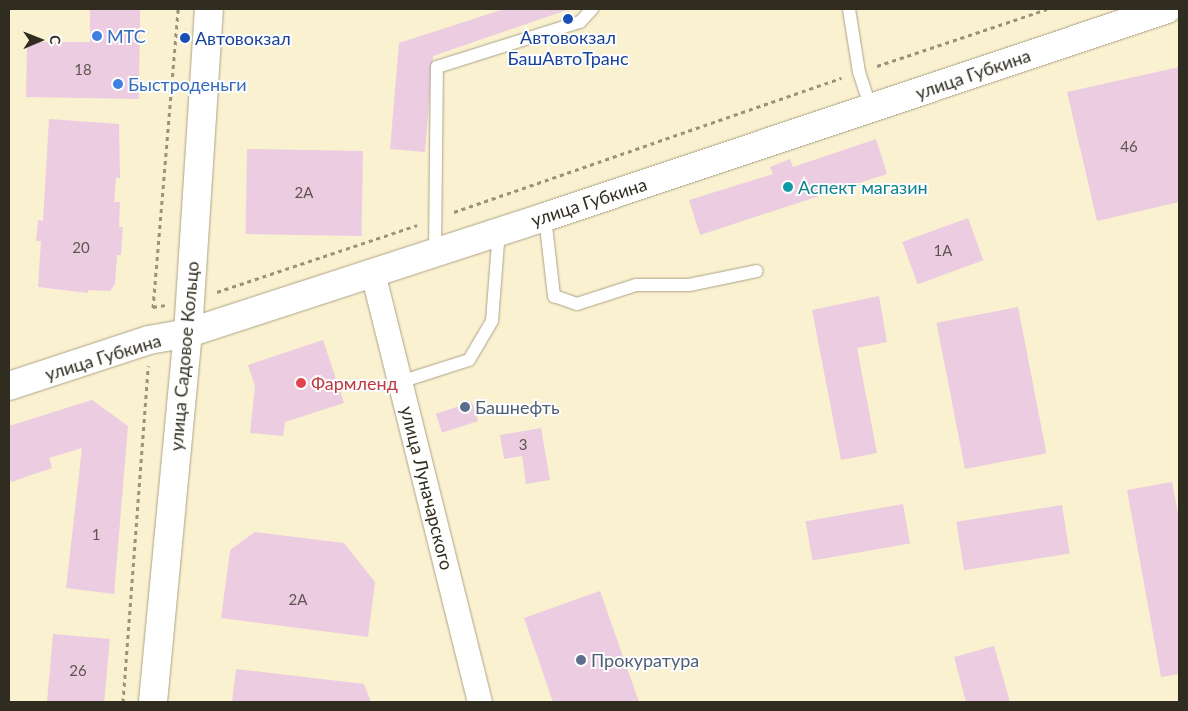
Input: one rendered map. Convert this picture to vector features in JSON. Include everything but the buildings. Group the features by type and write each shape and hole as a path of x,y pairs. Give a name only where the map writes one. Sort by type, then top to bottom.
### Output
{"street":[{"name":"улица Садовое Кольцо","path":"152,702 188,334 209,9"},
{"name":"улица Губкина","path":"9,386 149,340 188,334 546,217 1167,9"},
{"name":"улица Луначарского","path":"373,273 480,702"}],"lane":[{"path":"435,252 438,66 580,22 592,9"},
{"path":"849,9 859,72 871,108"},
{"path":"546,217 554,296 577,304 636,285 689,285 757,271"},
{"path":"400,382 469,360 492,321 499,232"}],"path":[{"path":"153,308 190,301 645,149 859,72 1047,9"}],"place":[{"name":"Автовокзал БашАвтоТранс","path":"568,19"},
{"name":"МТС","path":"97,36"},
{"name":"Автовокзал","path":"185,38"},
{"name":"Быстроденьги","path":"118,84"},
{"name":"Аспект магазин","path":"788,187"},
{"name":"Фармленд","path":"301,383"},
{"name":"Башнефть","path":"465,407"},
{"name":"Прокуратура","path":"581,660"}]}
